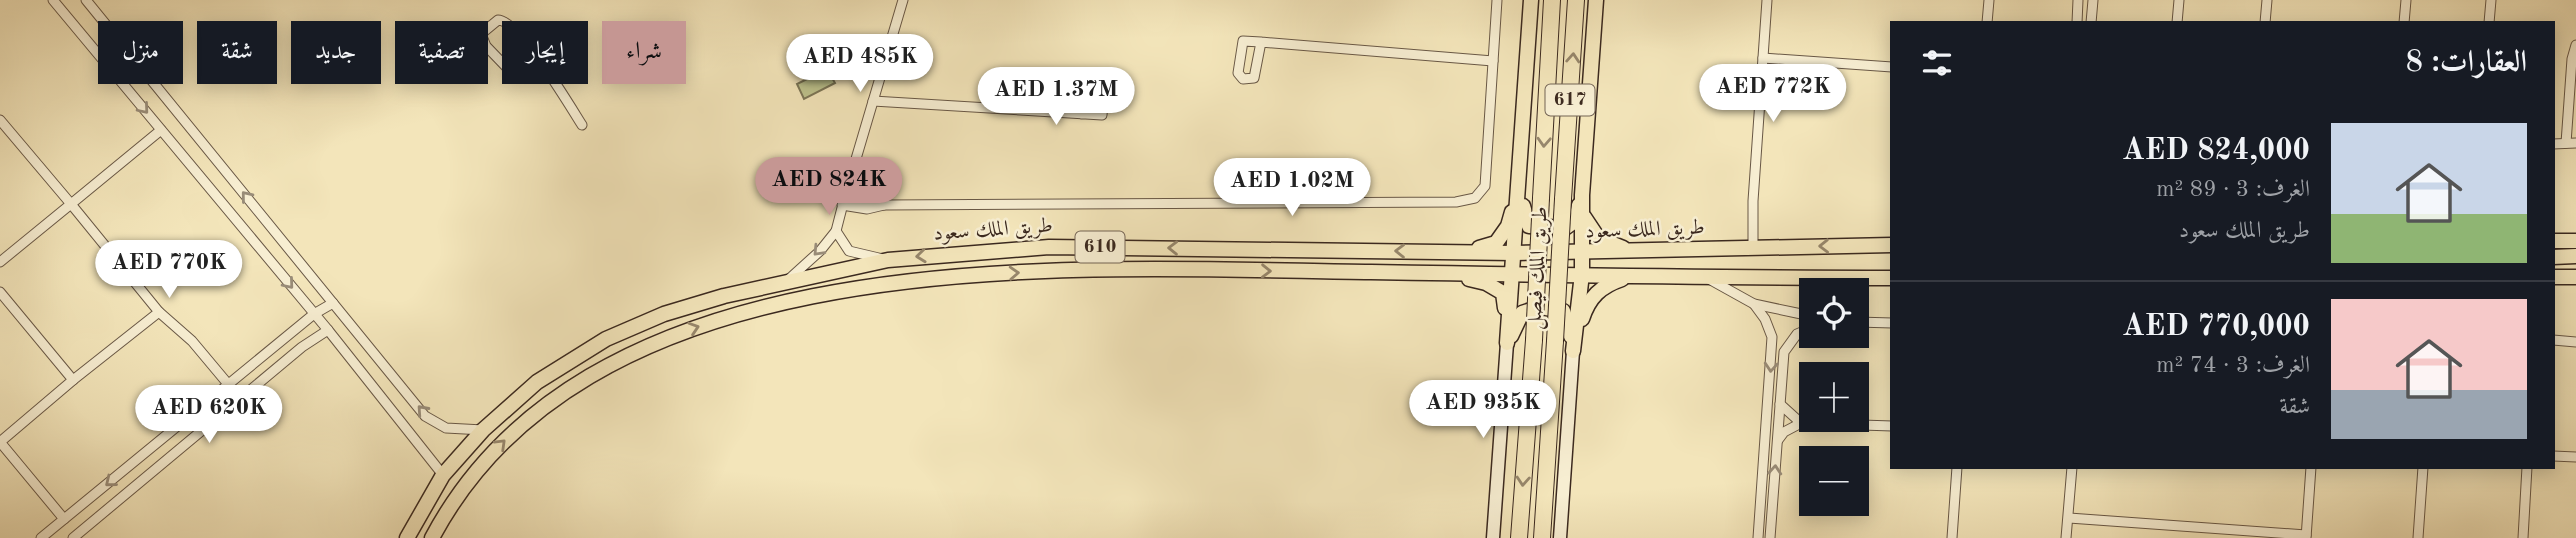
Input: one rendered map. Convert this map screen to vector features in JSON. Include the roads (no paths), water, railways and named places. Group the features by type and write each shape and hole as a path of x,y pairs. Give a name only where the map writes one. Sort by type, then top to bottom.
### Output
{"highway":[{"name":"طريق الملك فيصل","path":"1519,538 1534,340 1552,0"},
{"name":"طريق الملك فيصل","path":"1542,538 1576,0"}],"main road":[{"path":"1493,538 1531,0"},
{"path":"1560,538 1573,351 1582,274 1582,195 1596,0"},
{"path":"1520,184 1524,219 1528,226 1536,229 1565,228 1576,220 1582,195"},
{"path":"1440,252 1488,247 1496,243 1508,226 1520,184"},
{"path":"1583,216 1598,239 1638,251"},
{"path":"2555,241 2576,241"},
{"name":"طريق الملك سعود","path":"407,538 443,475 483,430 537,382 606,339 664,314 788,280 888,260 1049,247 1583,253 1890,244"},
{"path":"2555,257 2576,256"},
{"name":"طريق الملك سعود","path":"432,538 465,485 496,448 569,387 659,340 718,320 810,298 921,278 1055,271 1890,278"},
{"path":"1436,273 1486,283 1503,293 1507,344"},
{"path":"1573,351 1589,300 1605,284 1635,275"},
{"path":"2555,277 2576,277"},
{"path":"1507,344 1522,313 1530,309 1549,308 1563,311 1568,319 1573,351"}],"street":[{"path":"53,0 328,330 443,475"},
{"path":"86,0 435,424 446,428 483,430"},
{"path":"788,280 820,251 836,231 903,0"},
{"path":"844,200 884,205 1309,204 1456,202 1475,198 1485,186 1497,0"},
{"path":"1753,247 1753,201 1767,0"},
{"path":"1987,21 1989,0"},
{"path":"2077,21 2078,0"},
{"path":"2091,21 2093,0"},
{"path":"2177,21 2179,0"},
{"path":"2265,21 2267,0"},
{"path":"2404,21 2406,0"},
{"path":"2490,21 2491,0"},
{"path":"502,19 535,55 512,74 480,38 481,34 502,19"},
{"path":"1261,42 1493,61"},
{"path":"2571,143 2572,59 2576,45"},
{"path":"1763,58 1890,67"},
{"path":"554,84 582,125"},
{"path":"873,102 1080,114"},
{"path":"0,120 159,312 192,341 228,384"},
{"path":"0,262 161,130"},
{"path":"836,231 849,251 888,260"},
{"path":"1707,278 1754,304 1799,313"},
{"path":"0,292 73,380"},
{"path":"41,538 314,314 333,303"},
{"path":"1754,304 1765,319 1772,337 1758,538"},
{"path":"64,519 0,442 159,312"},
{"path":"1869,323 1890,323"},
{"path":"73,538 302,347 328,330"},
{"path":"1770,538 1784,352 1799,333"},
{"path":"2555,340 2576,342"},
{"path":"1780,404 1799,421"},
{"path":"1777,441 1784,432 1799,424"},
{"path":"1869,425 1890,426"},
{"path":"2555,456 2576,457"},
{"path":"1952,538 1957,469"},
{"path":"2066,538 2072,469"},
{"path":"2069,518 2306,536 2311,469"},
{"path":"2418,538 2423,469"},
{"path":"2523,538 2527,469"}]}
